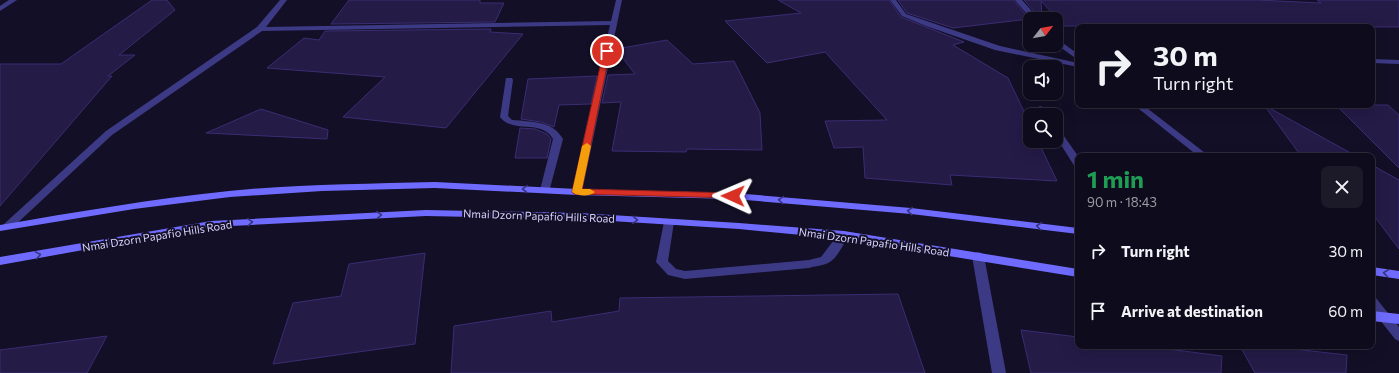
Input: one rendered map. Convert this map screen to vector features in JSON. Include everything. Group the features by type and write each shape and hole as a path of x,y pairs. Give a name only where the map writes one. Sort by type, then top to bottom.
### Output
{"street":[{"path":"0,9 14,0"},
{"path":"4,227 110,133 260,30 284,0"},
{"path":"577,192 619,0"},
{"path":"893,0 904,15 929,24 998,48 1075,64"},
{"path":"1018,0 1029,12"},
{"path":"260,30 613,23"},
{"path":"1063,46 1075,56"},
{"path":"1375,61 1399,62"},
{"path":"509,80 504,117 509,122 544,127 554,132 558,139 545,190"},
{"path":"1142,108 1200,153"},
{"path":"1063,141 1075,159"},
{"path":"4,227 134,206 230,194 322,188 435,185 577,192 733,196 911,211 1075,231"},
{"name":"Nmai Dzorn Papafio Hills Road","path":"0,261 211,224 426,213 579,216 739,226 844,235 1075,272"},
{"path":"669,222 662,262 672,272 685,275 809,264 825,260 844,235"},
{"path":"978,256 999,373"},
{"path":"1375,271 1399,275"},
{"path":"1378,316 1399,319"},
{"path":"1378,316 1399,336"}],"building":[{"path":"152,0 167,0 175,10 119,55 135,55 108,76 112,76 0,206 0,64 61,64"},
{"path":"349,0 480,0 480,3 504,3 495,22 331,24"},
{"path":"778,0 889,0 901,17 964,42 953,45 1008,78 1023,109 1023,148 1041,148 1057,181 950,175 952,185 865,178 863,147 834,148 825,121 887,120 825,52 767,63 725,21 801,13"},
{"path":"898,0 1014,0 1023,12 1023,20 953,28 907,13"},
{"path":"1024,0 1257,0 1321,3 1317,0 1399,0 1399,27 1375,27 1375,24 1075,24 1075,26 1064,26 1063,12 1051,12 1041,1 1042,12 1035,12"},
{"path":"491,29 490,32 523,34 446,128 343,117 385,77 267,68 304,38 319,40 325,31"},
{"path":"667,40 693,64 734,61 760,113 762,150 687,149 686,152 612,151 621,102 602,103 608,75 635,74 616,49"},
{"path":"597,76 591,104 559,105 554,127 541,122 521,119 528,79"},
{"path":"1375,105 1388,105 1399,115 1399,168 1339,108 1375,108"},
{"path":"1266,108 1269,108 1351,153 1299,153"},
{"path":"261,109 328,130 327,139 206,133"},
{"path":"520,128 535,129 547,134 551,139 547,158 515,158"},
{"path":"1375,167 1399,180 1399,249 1375,217"},
{"path":"425,253 415,344 273,364 293,303 341,296 349,264"},
{"path":"898,294 925,373 451,373 454,326 551,311 552,322 619,311 620,298"},
{"path":"1021,330 1075,337 1075,349 1168,349 1222,356 1221,373 1031,373"},
{"path":"107,336 87,373 0,373 0,350"},
{"path":"1242,349 1294,349 1347,355 1346,373 1255,373"}],"slow traffic":[{"path":"587,146 577,192 590,192"}],"route":[{"path":"607,51 577,192 733,196"}]}
